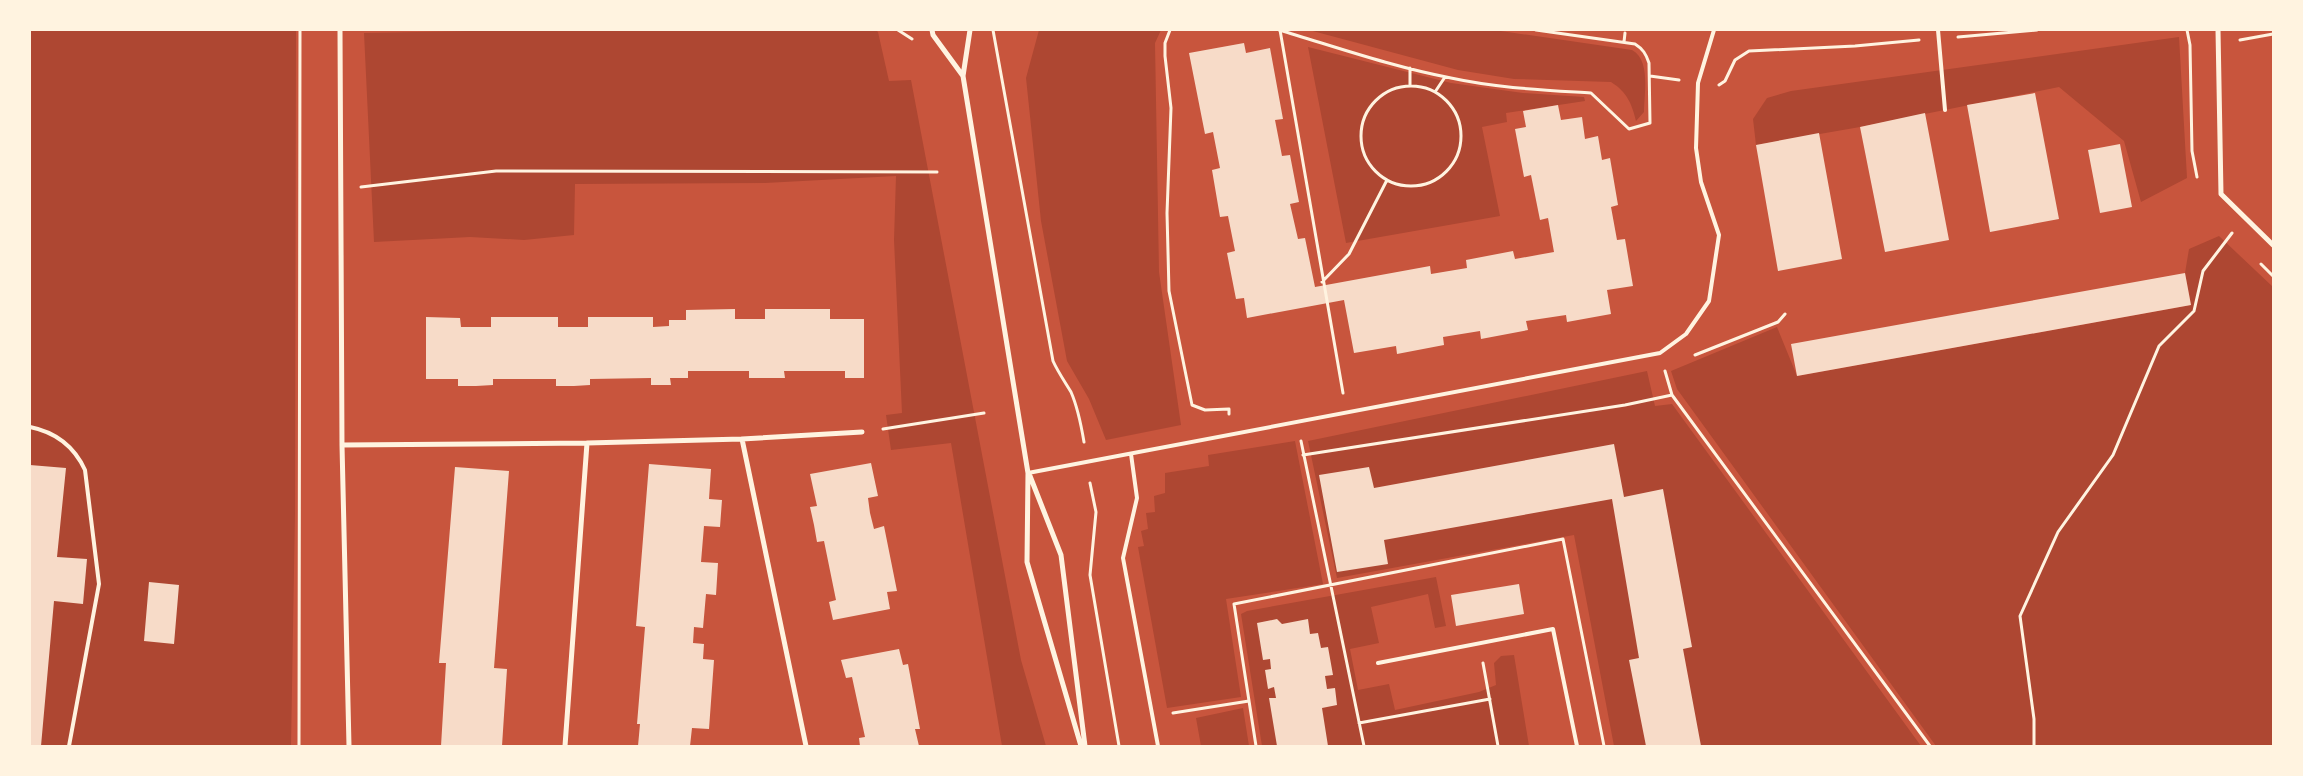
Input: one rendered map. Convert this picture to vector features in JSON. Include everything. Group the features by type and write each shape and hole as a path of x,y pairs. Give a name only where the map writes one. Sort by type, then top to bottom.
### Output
{"street":[{"path":"340,30 342,445 349,746"},
{"path":"932,30 933,36 963,76"},
{"path":"970,30 963,76 1028,473 1027,562 1081,746"},
{"path":"2218,30 2221,194 2273,246"},
{"path":"342,445 587,443 742,439 862,432"},
{"path":"742,439 806,746"},
{"path":"565,746 587,443"},
{"path":"1028,473 1061,555 1085,746"}],"lane":[{"path":"1028,473 1660,354 1686,334 1708,301 1719,235 1701,182 1696,148 1698,82 1714,30"},
{"path":"1938,30 1944,110"},
{"path":"30,427 46,430 62,439 79,456 85,470 99,584 69,746"},
{"path":"1131,454 1137,498 1123,558 1158,746"},
{"path":"1378,663 1553,629 1577,746"}],"path":[{"path":"299,746 300,30"},
{"path":"993,30 1053,361 1070,391 1080,417 1096,512 1090,575 1119,746"},
{"path":"1170,30 1165,56 1171,108 1167,213 1169,291 1192,404 1205,410 1229,409 1232,435"},
{"path":"1347,413 1322,282 1280,30 1446,77 1532,89 1591,93 1629,129 1650,123 1649,63 1644,51 1635,44 1536,30"},
{"path":"1716,85 1725,81 1735,60 1749,51 1855,46 2037,30"},
{"path":"2187,30 2190,45"},
{"path":"1624,42 1625,33"},
{"path":"1410,68 1410,86"},
{"path":"1650,76 1684,80"},
{"path":"1435,92 1446,77"},
{"path":"1410,86 1428,88 1453,107 1459,120 1462,136 1458,155 1450,169 1437,179 1420,186 1402,185 1387,180 1374,170 1363,150 1361,135 1364,118 1374,102 1386,92 1397,87 1410,86"},
{"path":"341,188 496,171 937,172"},
{"path":"1322,282 1349,254 1387,180"},
{"path":"2034,746 2034,719 2020,616 2058,532 2113,456 2159,346 2194,311 2203,271 2231,236 2240,214"},
{"path":"1691,357 1778,322 1785,314"},
{"path":"1660,354 1672,395 1930,746"},
{"path":"1303,455 1626,405 1672,395"},
{"path":"862,432 984,413"},
{"path":"1299,423 1303,455 1364,746"},
{"path":"1256,746 1234,604 1563,539 1604,746"},
{"path":"1480,643 1498,746"},
{"path":"1359,723 1490,699"},
{"path":"1153,716 1249,701"}],"shaded area":[{"path":"30,30 296,30 295,513 291,746 30,746"},
{"path":"517,30 876,30 878,32 889,81 911,80 1021,660 1046,746 1002,746 951,443 891,450 886,415 902,413 894,240 896,176 765,183 575,184 574,235 524,240 470,237 374,242 364,33"},
{"path":"1039,30 1161,30 1155,43 1159,272 1181,425 1106,440 1089,399 1067,361 1041,221 1026,78"},
{"path":"1309,30 1494,30 1632,50 1642,61 1644,69 1644,112 1636,121 1628,99 1611,82 1514,79 1458,70"},
{"path":"2179,37 2187,178 2141,202 2124,141 2059,87 1860,127 1756,145 1753,119 1767,98 1791,91"},
{"path":"1308,47 1451,83 1523,93 1584,97 1585,101 1506,113 1507,122 1482,127 1500,216 1346,243"},
{"path":"2219,236 2273,287 2273,746 1936,746 1677,389 1671,371 1777,327 1797,376 2191,305 2185,273 2189,249"},
{"path":"1647,371 1655,406 1672,404 1921,746 1614,746 1574,535 1337,578 1308,441"},
{"path":"1295,441 1323,584 1226,599 1241,697 1167,708 1138,547 1144,546 1141,531 1148,529 1146,513 1155,512 1154,496 1165,493 1165,473 1209,466 1208,455"},
{"path":"1436,577 1446,626 1435,628 1428,594 1371,607 1379,643 1350,649 1358,690 1389,684 1395,710 1479,692 1496,685 1494,663 1501,656 1514,655 1529,746 1262,746 1241,614 1247,611"},
{"path":"1243,708 1249,746 1201,746 1196,718"}],"building":[{"path":"1244,43 1246,53 1270,48 1283,119 1275,120 1282,156 1290,155 1299,202 1290,204 1298,239 1305,238 1315,287 1430,266 1431,274 1467,268 1466,260 1513,251 1515,259 1554,252 1548,218 1540,220 1531,175 1524,177 1515,129 1526,127 1523,111 1558,105 1561,120 1582,117 1585,139 1598,136 1602,160 1610,158 1618,205 1611,207 1617,240 1625,239 1633,286 1607,290 1611,314 1567,322 1566,315 1526,321 1528,330 1481,339 1480,331 1443,337 1444,345 1397,354 1396,346 1354,353 1344,300 1247,318 1244,298 1236,299 1227,253 1235,251 1228,216 1220,217 1212,170 1220,168 1213,132 1205,134 1189,53"},
{"path":"2035,93 2059,219 1990,232 1967,105"},
{"path":"1925,113 1949,240 1885,252 1860,127"},
{"path":"1819,133 1842,259 1778,271 1756,145"},
{"path":"2120,144 2132,207 2100,213 2088,150"},
{"path":"2185,273 2191,305 1797,376 1791,344"},
{"path":"735,309 735,319 765,319 765,309 830,309 830,319 864,319 864,378 845,378 845,371 784,371 785,378 749,378 749,371 688,371 688,378 670,378 671,385 651,385 651,378 590,379 590,385 574,386 556,386 556,379 493,379 493,385 458,386 458,379 426,379 426,317 460,318 461,327 491,327 491,317 558,317 558,327 588,327 588,317 653,317 653,327 669,326 669,320 686,320 686,310"},
{"path":"1614,444 1624,497 1663,489 1692,647 1683,649 1701,746 1646,746 1629,660 1639,658 1612,499 1384,540 1388,564 1337,572 1319,475 1369,467 1374,488"},
{"path":"871,463 878,496 868,498 870,513 874,529 884,526 897,591 887,592 890,609 833,620 829,602 836,600 824,541 817,542 810,507 817,506 810,474"},
{"path":"649,464 711,469 709,499 722,500 720,527 704,526 701,562 718,563 716,595 706,594 703,628 694,627 693,643 704,644 703,659 714,660 709,729 692,728 690,746 638,746 640,724 637,724 645,627 636,626"},
{"path":"30,465 66,468 57,557 87,559 83,604 54,601 41,746 30,746"},
{"path":"455,467 509,471 494,668 507,669 502,746 441,746 446,663 439,663"},
{"path":"149,582 179,585 174,644 144,641"},
{"path":"1519,584 1524,614 1456,626 1451,595"},
{"path":"1277,619 1282,624 1308,619 1310,634 1318,633 1321,648 1328,647 1333,675 1325,676 1327,689 1335,688 1337,705 1322,708 1328,746 1277,746 1269,698 1276,698 1274,687 1268,689 1265,670 1271,669 1270,659 1263,660 1257,623"},
{"path":"899,649 903,665 908,664 920,729 915,729 919,746 860,746 859,738 865,737 852,677 846,678 841,660"}]}
